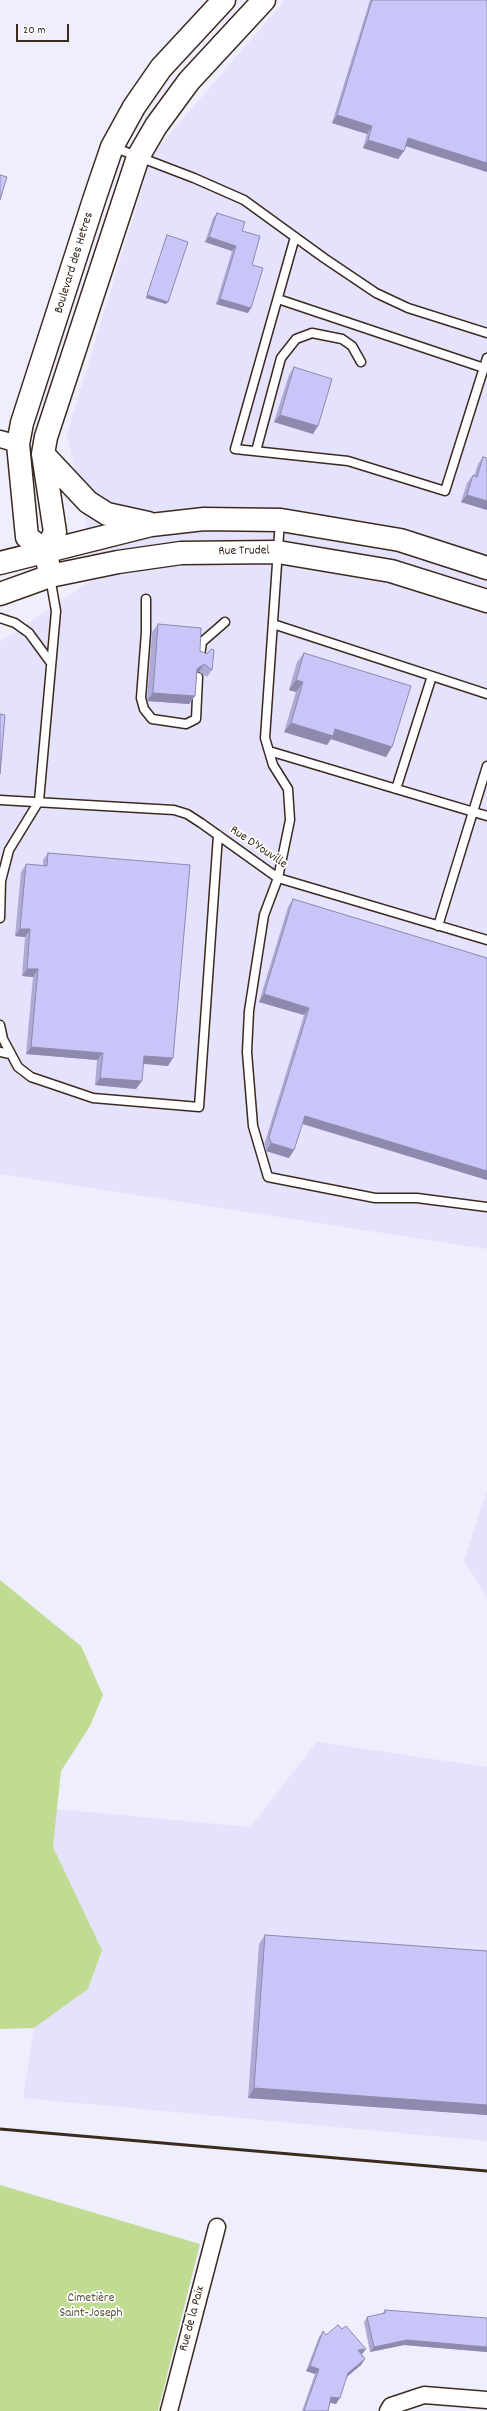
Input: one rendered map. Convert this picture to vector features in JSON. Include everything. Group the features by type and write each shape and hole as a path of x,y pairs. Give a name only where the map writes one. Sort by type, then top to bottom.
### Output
{"street":[{"name":"Boulevard des Hetres","path":"224,0 161,68 134,107 112,147 22,423 9,442 27,537 46,551 55,532 43,454 46,437 138,157 156,126 189,82 264,0"},
{"path":"43,454 88,502 107,514 156,524"},
{"path":"0,563 156,524 204,518 280,520 400,540 487,568"},
{"path":"46,551 50,576"},
{"name":"Rue Trudel","path":"0,594 50,576 118,562 181,553 278,552 391,571 487,601"},
{"name":"Rue de la Paix","path":"169,2411 217,2227"},
{"path":"388,2411 391,2406 424,2395 487,2400"}],"lane":[{"path":"112,147 194,178 244,200 376,293 408,308 487,333"},
{"path":"295,237 235,450 348,460 446,491 487,358"},
{"path":"278,299 484,368"},
{"path":"256,452 281,358 296,339 312,333 342,339 352,346 361,362"},
{"path":"280,520 265,738 273,765 288,789 290,820 278,878 264,915 249,1011 247,1045 253,1126 268,1177 375,1198 417,1198 487,1207"},
{"path":"0,918 2,881 9,850 39,802 56,611 50,576"},
{"path":"146,599 146,632 141,698 144,710 152,719 186,724 196,718 198,677"},
{"path":"0,618 15,623 29,633 51,663"},
{"path":"200,656 202,642 225,622"},
{"path":"273,624 487,694"},
{"path":"396,789 432,676"},
{"path":"269,751 487,816"},
{"path":"438,926 487,766"},
{"name":"Rue D'Youville","path":"0,800 174,810 187,814 278,878 487,940"},
{"path":"0,1025 3,1039 10,1054 18,1067 30,1077 93,1098 199,1107 218,835"},
{"path":"0,1052 10,1054"}],"shaded area":[{"path":"285,0 487,0 487,1249 0,1174 0,642 97,577 67,434 152,155"},
{"path":"487,1490 487,1598 464,1561"},
{"path":"317,1742 487,1767 487,2141 23,2098 34,2028 88,1989 102,1950 53,1847 56,1809 250,1827"}],"green space":[{"path":"0,1580 81,1646 103,1695 90,1726 61,1771 53,1847 102,1950 88,1989 34,2028 0,2029"},
{"name":"Cimetière Saint-Joseph","path":"0,2185 200,2244 158,2411 0,2411"}],"building":[{"path":"372,0 487,0 487,163 408,138 404,151 368,140 372,126 337,115"},
{"path":"0,175 7,177 0,200"},
{"path":"217,213 245,222 242,231 260,236 252,265 263,268 251,308 220,299 236,246 209,237"},
{"path":"167,235 188,242 168,302 147,295"},
{"path":"294,367 332,379 318,426 280,415"},
{"path":"483,457 487,458 487,501 467,495 473,475 477,477"},
{"path":"158,624 201,628 200,651 207,654 211,649 214,650 212,670 204,664 197,669 195,696 153,693"},
{"path":"304,653 411,686 392,747 335,729 333,736 291,723 303,682 296,680"},
{"path":"0,714 5,715 0,774"},
{"path":"48,853 190,865 173,1058 144,1056 142,1081 100,1078 103,1053 31,1047 38,969 27,969 30,929 20,929 26,864 47,866"},
{"path":"293,899 487,958 487,1171 305,1116 294,1150 271,1143 269,1137 309,1008 264,994"},
{"path":"265,1935 487,1951 487,2105 254,2088"},
{"path":"385,2310 487,2318 487,2347 407,2340 374,2347 367,2317 385,2313"},
{"path":"338,2325 342,2329 346,2326 366,2349 358,2350 365,2359 348,2373 340,2398 331,2397 328,2411 304,2411 319,2369 310,2366 323,2331 326,2335"}],"railway":[{"path":"0,2129 487,2171"}]}
